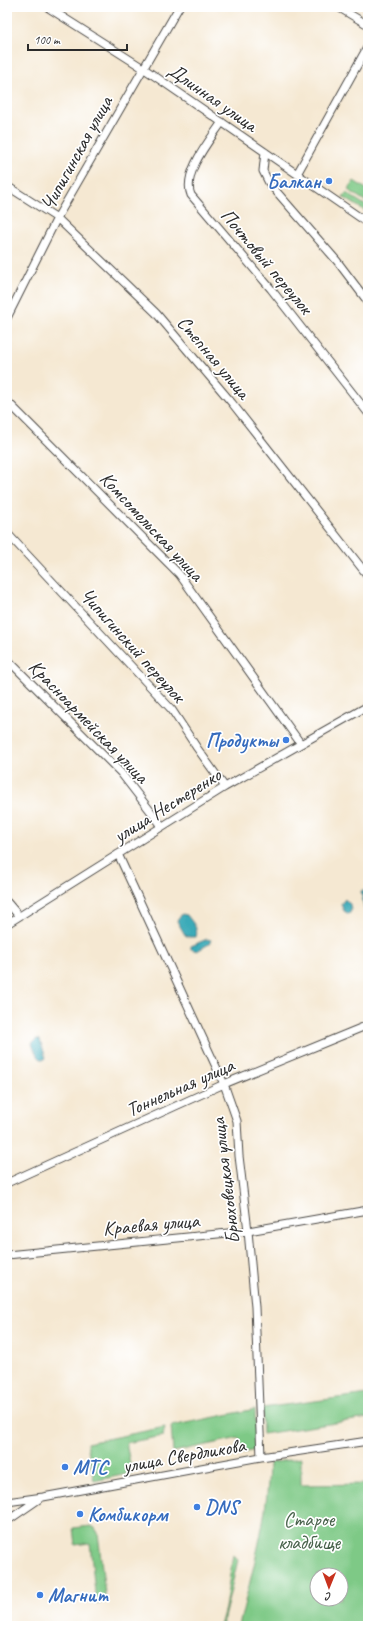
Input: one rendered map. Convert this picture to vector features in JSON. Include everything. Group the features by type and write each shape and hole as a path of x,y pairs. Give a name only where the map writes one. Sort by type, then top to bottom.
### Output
{"street":[{"name":"Длинная улица","path":"47,7 142,68 262,150 263,171 269,183 337,261 368,302"},
{"name":"Чипигинская улица","path":"7,318 58,218 142,68 179,7"},
{"path":"338,7 368,25"},
{"path":"297,174 368,46"},
{"name":"Почтовый переулок","path":"222,122 194,168 188,186 191,195 271,289 368,414"},
{"path":"262,150 368,222"},
{"name":"Степная улица","path":"7,186 58,218 156,313 195,357 368,576"},
{"name":"Комсомольская улица","path":"7,401 179,574 301,744"},
{"name":"Чипигинский переулок","path":"7,533 172,710 225,787"},
{"name":"Красноармейская улица","path":"7,659 120,773 162,826"},
{"name":"улица Нестеренко","path":"7,924 225,787 368,706"},
{"name":"Брюховецкая улица","path":"118,854 224,1084 237,1121 238,1156 248,1230 255,1307 260,1457"},
{"path":"7,902 19,916"},
{"name":"Тоннельная улица","path":"7,1182 224,1084 368,1025"},
{"name":"Краевая улица","path":"7,1255 248,1230 368,1210"},
{"name":"улица Свердликова","path":"7,1502 43,1497 260,1457 368,1441"},
{"path":"7,1521 43,1497"},
{"path":"7,1509 9,1515 7,1521"}],"green space":[{"path":"354,181 368,190 368,203 348,190"},
{"path":"346,193 368,207 367,212 343,197"},
{"path":"368,1394 368,1418 263,1434 262,1408"},
{"path":"255,1409 256,1450 242,1453 239,1438 173,1452 171,1426"},
{"path":"165,1427 163,1436 126,1443 132,1473 94,1481 87,1443"},
{"name":"Старое кладбище","path":"301,1458 301,1485 368,1484 368,1626 239,1626 254,1565 266,1504 269,1463"},
{"path":"91,1526 95,1528 98,1533 106,1602 96,1603 90,1543 75,1545 73,1528"},
{"path":"233,1555 238,1560 222,1626 220,1626 225,1608"}],"water":[{"path":"361,891 366,891 368,893 368,910 364,908"},
{"path":"345,899 350,904 351,911 349,914 344,911 341,904"},
{"path":"182,914 187,915 194,925 197,931 196,937 189,937 185,935 177,921"},
{"path":"207,939 211,940 209,944 197,951 191,949 191,946"},
{"path":"36,1039 40,1040 46,1058 43,1060 38,1056 32,1043"}],"place":[{"name":"Балкан","path":"329,181"},
{"name":"Продукты","path":"286,740"},
{"name":"МТС","path":"65,1467"},
{"name":"DNS","path":"197,1507"},
{"name":"Комбикорм","path":"80,1514"},
{"name":"Магнит","path":"40,1595"}]}
